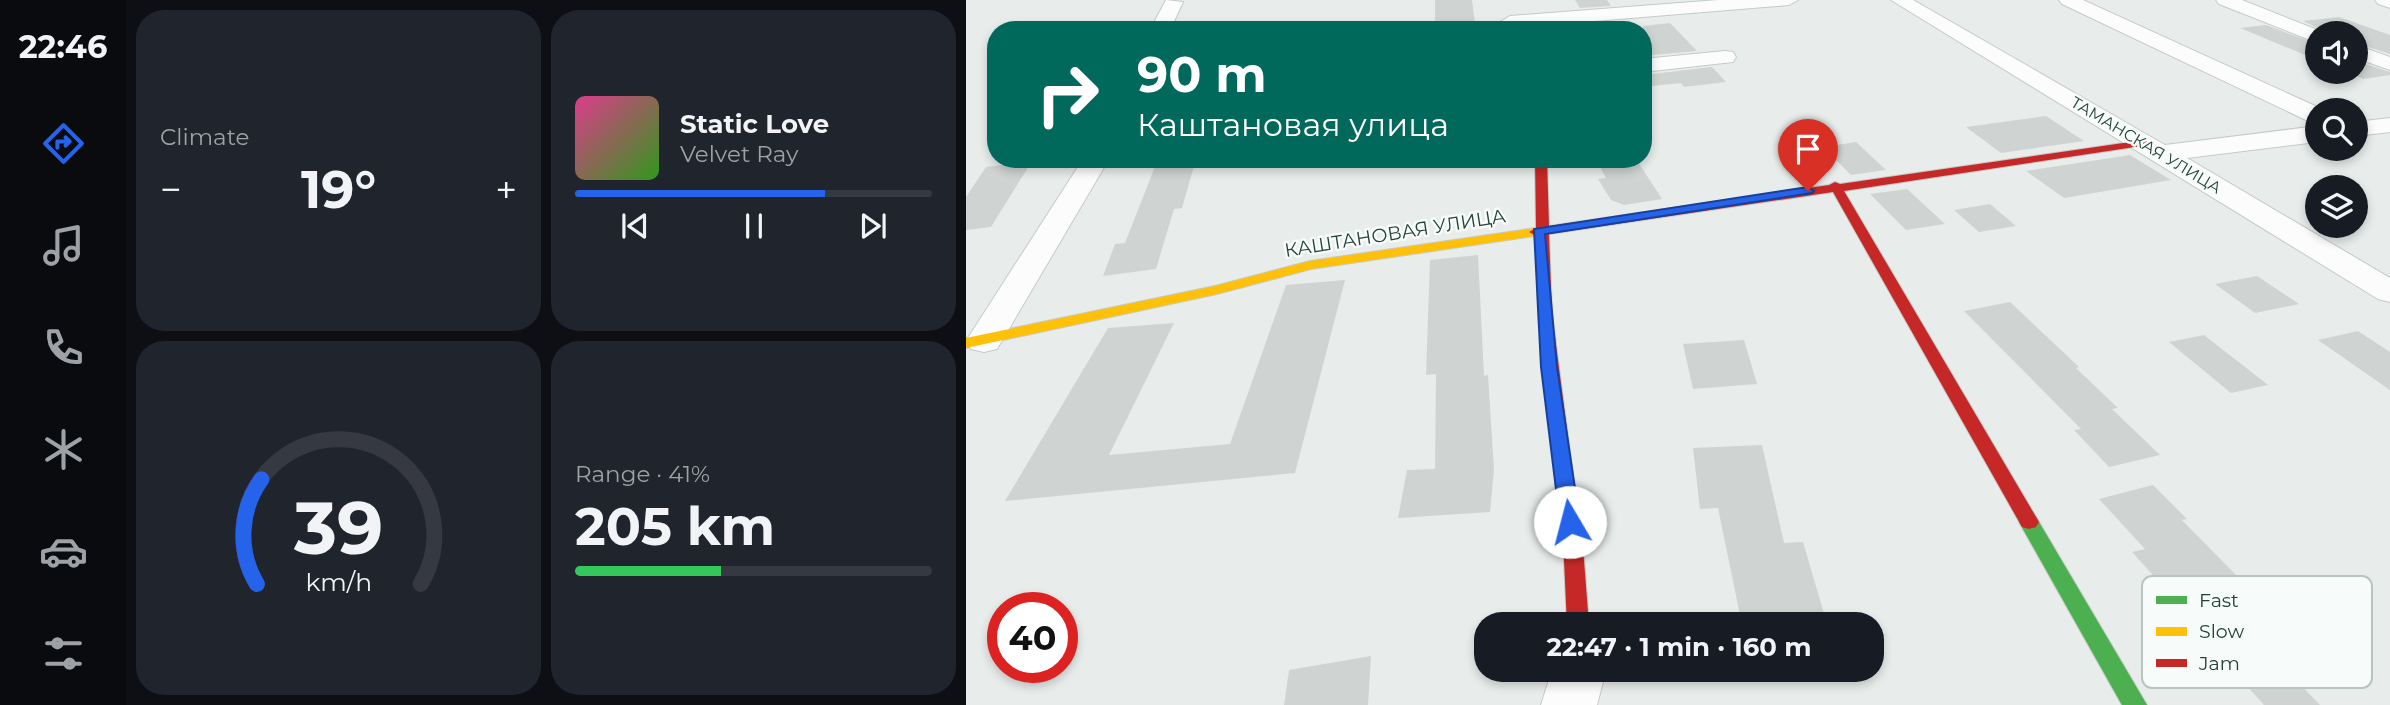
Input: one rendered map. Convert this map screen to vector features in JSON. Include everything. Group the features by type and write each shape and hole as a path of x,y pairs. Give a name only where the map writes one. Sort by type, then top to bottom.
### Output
{"street":[{"path":"1502,0 1509,21"},
{"path":"1564,21 1789,0"},
{"name":"ТАМАНСКАЯ УЛИЦА","path":"1899,0 2153,148 2390,292"},
{"path":"2068,0 2305,110"},
{"path":"2225,0 2305,31"},
{"path":"2384,0 2390,2"},
{"path":"1164,21 1174,2"},
{"path":"2368,56 2390,64"},
{"path":"1652,65 1726,57"},
{"path":"2368,128 2390,125"},
{"path":"2153,148 2305,135"},
{"name":"КАШТАНОВАЯ УЛИЦА","path":"975,342 1217,290 1310,265 1835,186 2153,148"},
{"path":"975,342 1090,168"},
{"path":"1541,168 1539,232 1549,367 1577,574 1578,612"},
{"path":"1835,186 2135,705"},
{"path":"1569,705 1576,682"}],"building":[{"path":"1435,0 1472,0 1475,21 1435,21"},
{"path":"1575,0 1607,0 1611,6 1580,8"},
{"path":"2339,17 2350,21 2305,22 2303,21"},
{"path":"1670,23 1697,51 1652,55 1652,25"},
{"path":"2266,25 2305,40 2305,55 2240,28"},
{"path":"2368,27 2390,35 2390,54 2368,47"},
{"path":"2368,65 2390,72 2390,75 2368,78"},
{"path":"1712,67 1726,82 1684,87 1681,83 1652,86 1652,74"},
{"path":"2046,116 2084,141 2001,153 1966,127"},
{"path":"1856,142 1886,170 1851,175 1823,147"},
{"path":"2130,155 2171,180 2064,198 2026,171"},
{"path":"986,167 1028,168 991,227 966,230 966,197"},
{"path":"1154,168 1193,168 1182,208 1174,209 1156,269 1103,276 1115,244 1125,243"},
{"path":"1601,168 1642,168 1662,199 1624,205 1611,200 1598,179 1606,178"},
{"path":"1907,189 1945,224 1906,230 1870,194"},
{"path":"1990,204 2016,226 1979,232 1954,210"},
{"path":"1478,255 1484,376 1488,375 1494,470 1490,512 1398,518 1407,470 1435,469 1436,374 1426,375 1430,260"},
{"path":"2257,276 2299,304 2255,313 2215,284"},
{"path":"1345,280 1295,473 1005,501 1108,328 1174,323 1109,455 1230,444 1286,285"},
{"path":"2010,302 2079,367 2076,368 2118,408 2112,409 2160,455 2109,467 2074,430 2081,429 1964,311"},
{"path":"2358,331 2390,352 2390,390 2318,340"},
{"path":"2204,335 2268,385 2231,393 2169,342"},
{"path":"1744,340 1757,384 1693,389 1683,344"},
{"path":"1762,445 1784,543 1803,542 1824,612 1739,612 1718,508 1700,509 1693,448"},
{"path":"2153,485 2187,519 2182,520 2237,576 2154,576 2132,552 2145,549 2099,499"},
{"path":"1371,656 1368,705 1284,705 1289,670"},
{"path":"2249,688 2304,688 2320,705 2264,705"}],"traffic: fast":[{"path":"2029,522 2135,705"}],"traffic: slow":[{"path":"966,343 1217,290 1310,265 1536,232"}],"traffic: jam":[{"path":"1536,232 2144,143"},
{"path":"1541,168 1545,314 1574,560 1577,612"},
{"path":"1835,186 2029,522"}],"route":[{"path":"1570,522 1549,367 1539,232 1808,191"}]}
